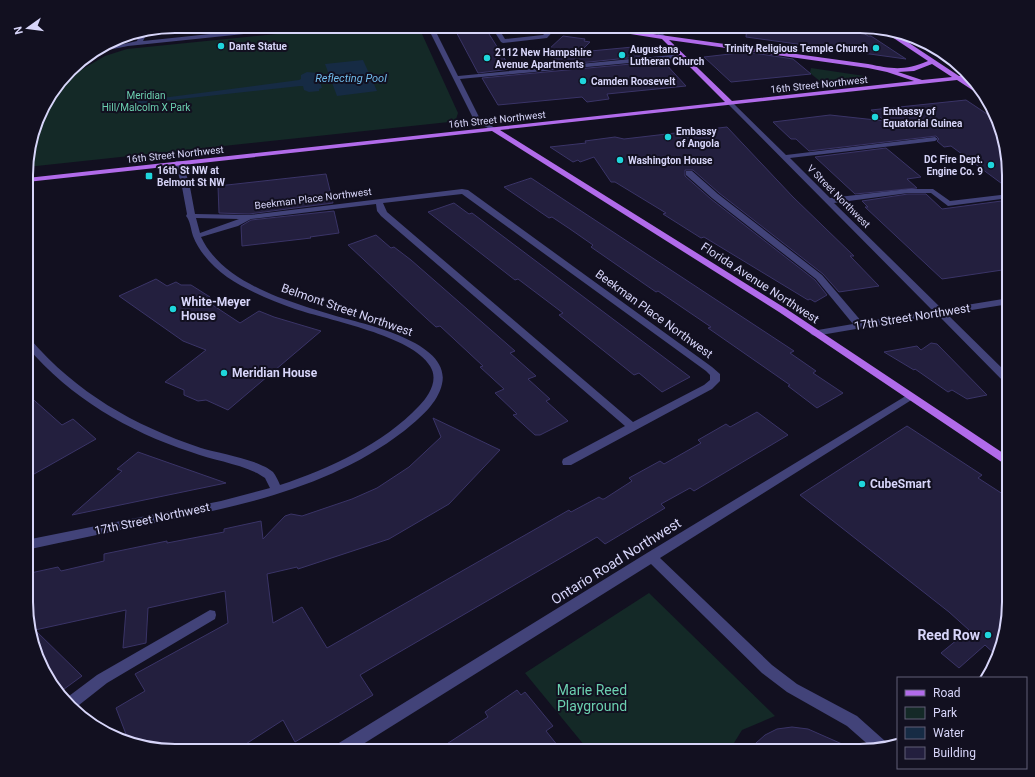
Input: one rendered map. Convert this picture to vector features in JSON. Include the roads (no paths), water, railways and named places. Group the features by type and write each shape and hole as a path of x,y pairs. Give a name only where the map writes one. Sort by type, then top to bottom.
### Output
{"main road":[{"path":"634,33 862,65 888,70 922,82"},
{"name":"V Street Northwest","path":"663,37 730,103"},
{"path":"898,38 971,86"},
{"path":"888,70 914,69 933,61"},
{"path":"959,78 965,79"},
{"name":"16th Street Northwest","path":"33,179 963,78"},
{"name":"Florida Avenue Northwest","path":"493,129 513,140 762,297 1002,458"}],"street":[{"path":"115,47 140,42 231,33"},
{"path":"434,33 476,120 493,129"},
{"path":"498,33 503,41 545,37 549,33"},
{"name":"V Street Northwest","path":"659,33 663,37"},
{"path":"140,42 142,37"},
{"path":"456,78 682,56"},
{"name":"V Street Northwest","path":"730,103 1002,374"},
{"path":"784,157 935,140"},
{"name":"Belmont Street Northwest","path":"179,163 186,187 190,216 197,236 208,255 234,278 281,301 380,332 403,341 429,357 437,368 438,382 433,398 405,426 378,444 335,468 310,480 277,491"},
{"path":"689,173 715,196 819,277 860,326"},
{"path":"828,201 908,191 933,191 948,204 1002,197"},
{"name":"Beekman Place Northwest","path":"190,216 249,217 379,201 465,192 709,369 714,374 714,381 708,387 632,427 384,214 381,211 379,201"},
{"name":"Beekman Place Northwest","path":"197,236 235,224 249,217"},
{"name":"17th Street Northwest","path":"815,333 1002,302"},
{"path":"33,348 57,375 102,407 143,428 189,448 255,467 271,476 277,491"},
{"name":"Ontario Road Northwest","path":"350,744 909,396"},
{"path":"567,462 632,427"},
{"name":"17th Street Northwest","path":"33,543 277,491"},
{"path":"651,556 767,669 792,688 852,721 877,743"},
{"path":"74,701 102,679 210,615"}],"water":[{"name":"Reflecting Pool","path":"363,60 377,91 337,96 325,64"},
{"path":"307,72 317,73 322,88 319,89 319,91 309,92 304,90 303,86 300,86 162,101 162,98 299,80 301,79 301,75"},
{"path":"151,94 152,96 150,101 152,106 149,108 134,110 135,95"}],"place":[{"name":"Dante Statue","path":"221,46"},
{"name":"Trinity Religious Temple Church","path":"876,48"},
{"name":"Augustana Lutheran Church","path":"622,55"},
{"name":"2112 New Hampshire Avenue Apartments","path":"487,58"},
{"name":"Camden Roosevelt","path":"583,81"},
{"name":"Embassy of Equatorial Guinea","path":"875,117"},
{"name":"Embassy of Angola","path":"668,137"},
{"name":"Washington House","path":"620,160"},
{"name":"DC Fire Dept. Engine Co. 9","path":"991,165"},
{"name":"16th St NW at Belmont St NW","path":"149,176"},
{"name":"White-Meyer House","path":"173,309"},
{"name":"Meridian House","path":"224,373"},
{"name":"CubeSmart","path":"862,484"},
{"name":"Reed Row","path":"988,635"}],"park label":[{"name":"Meridian Hill/Malcolm X Park","path":"146,100"},
{"name":"Marie Reed Playground","path":"592,698"}]}
